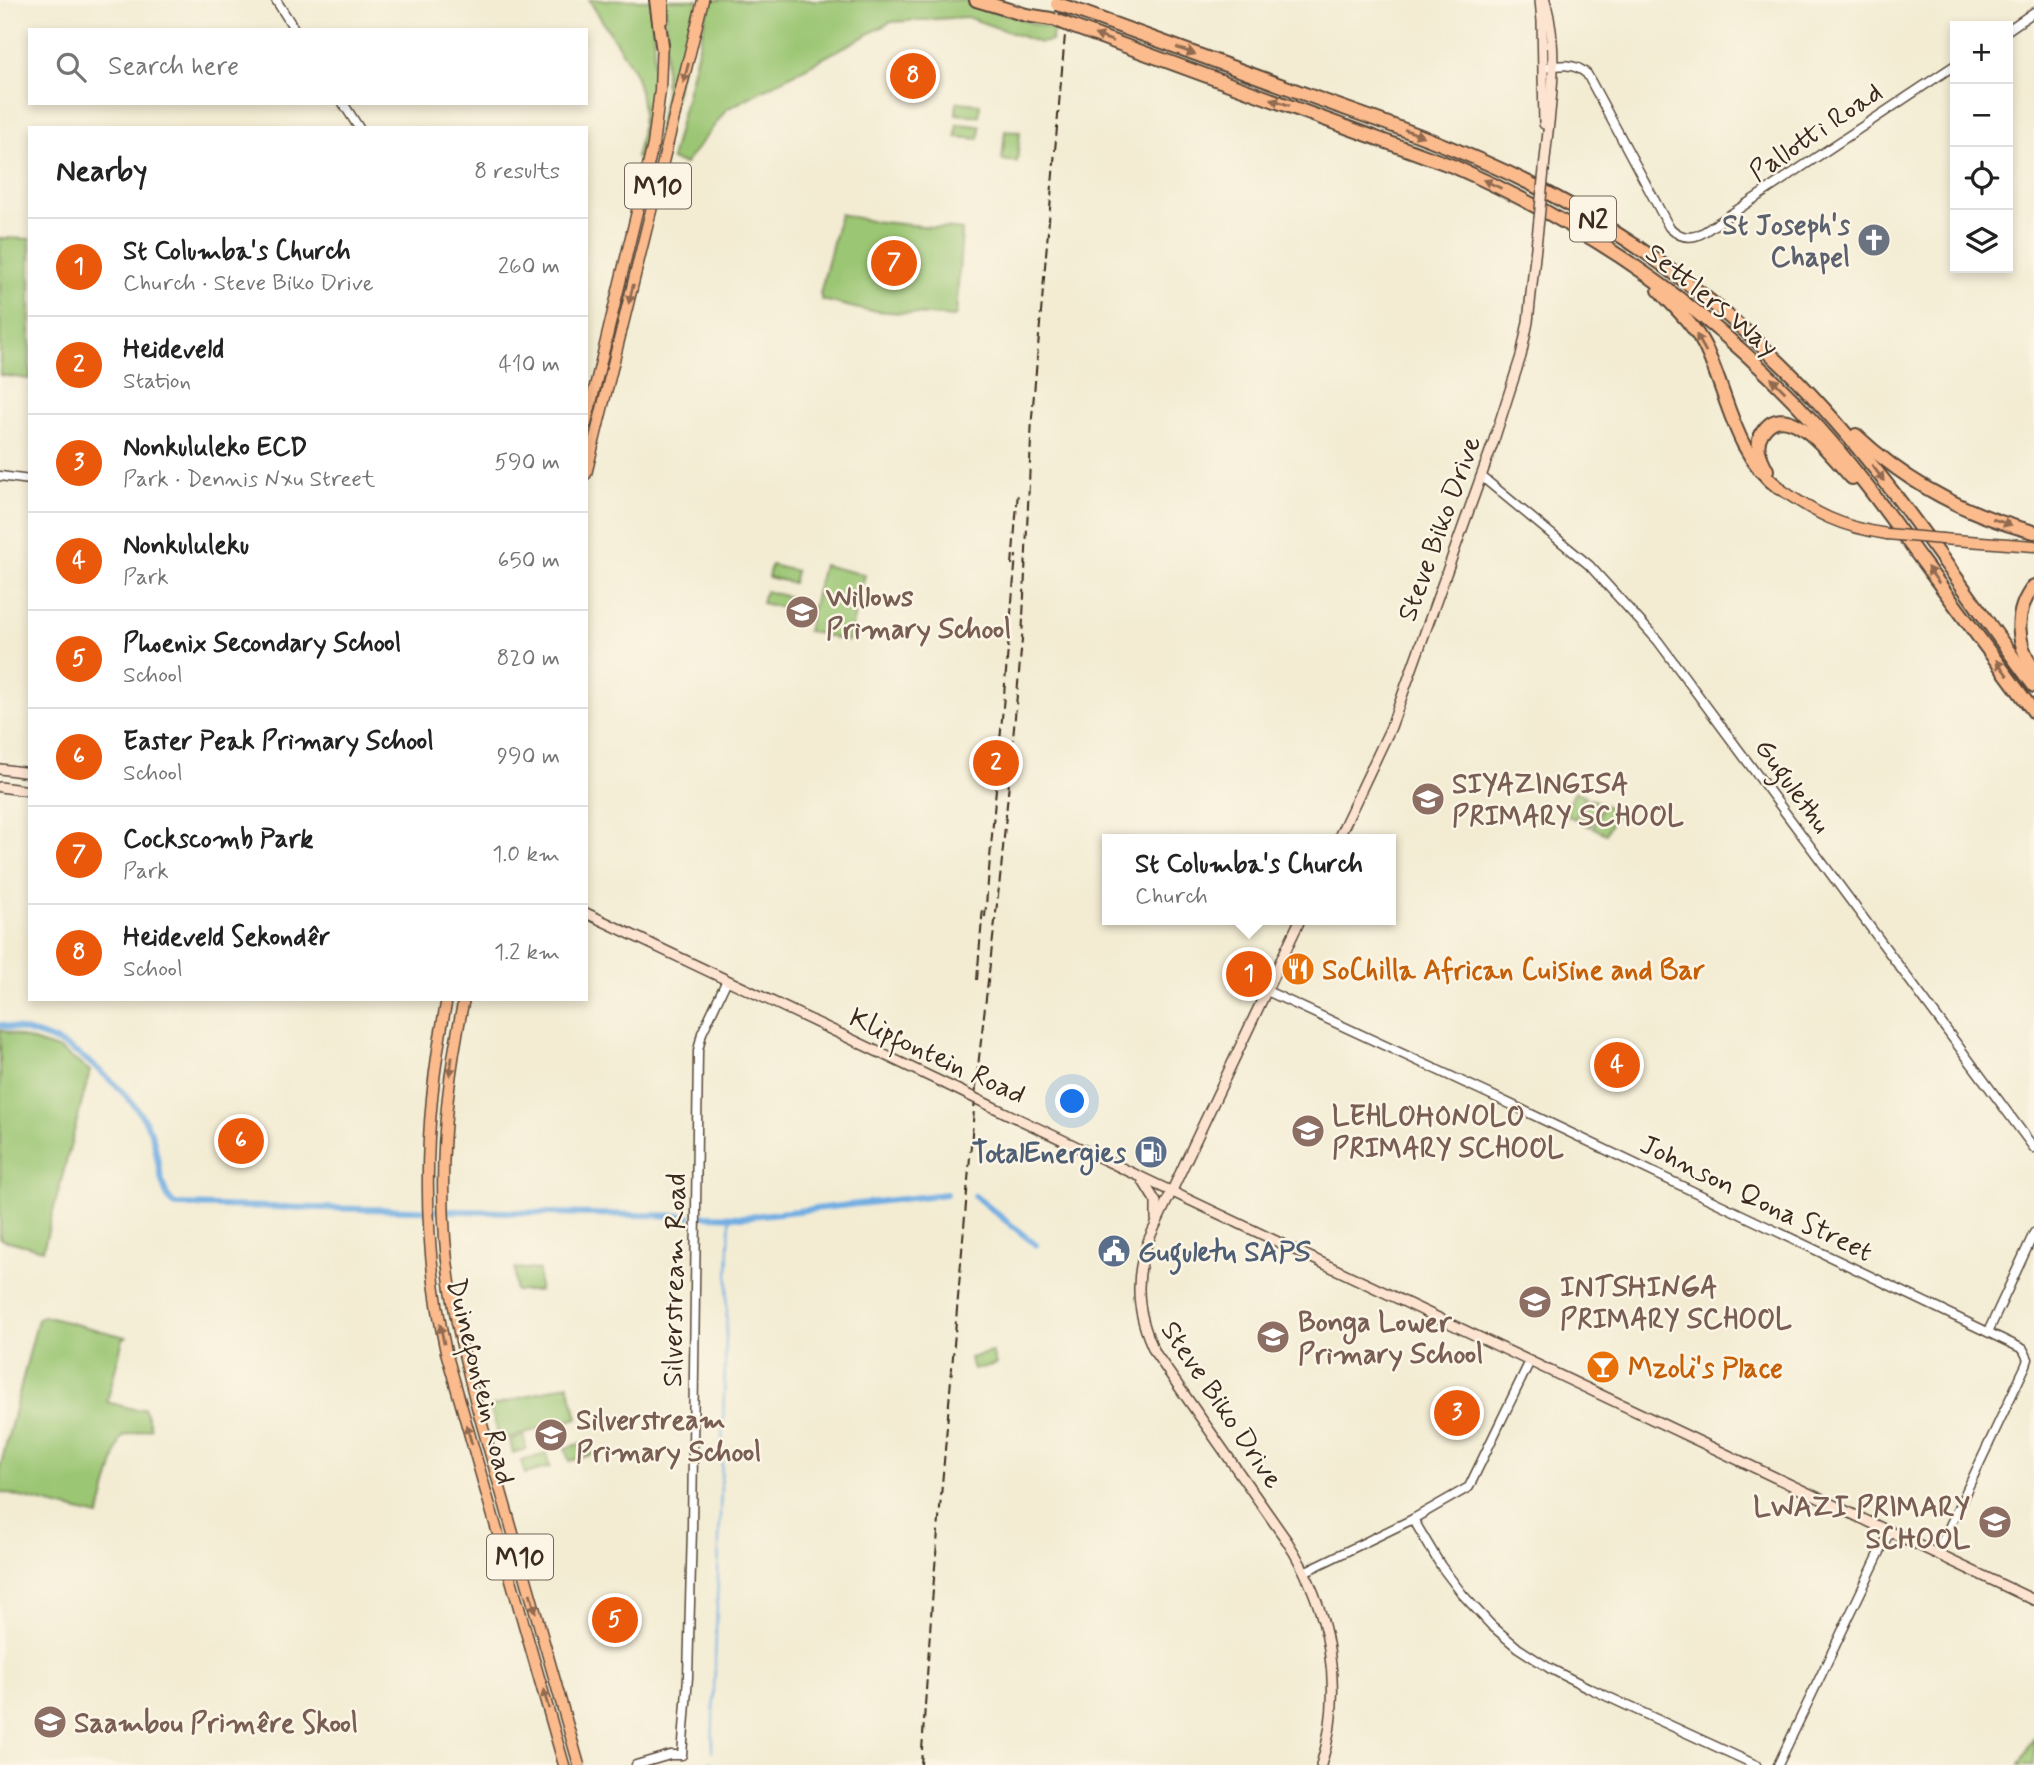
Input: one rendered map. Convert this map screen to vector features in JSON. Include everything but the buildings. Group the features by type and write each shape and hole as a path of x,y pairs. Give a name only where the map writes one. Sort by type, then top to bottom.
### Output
{"highway":[{"path":"656,0 662,45"},
{"path":"976,0 1053,20"},
{"name":"Settlers Way","path":"999,0 1427,156 1501,188 1552,215 1606,246 1647,274 1741,349 1825,435 1892,530 2034,712"},
{"name":"Settlers Way","path":"1063,4 1431,139 1542,190 1621,237 1735,322 1801,385 1875,469 2034,686"},
{"path":"1552,215 1653,284 1680,312 1703,344 1743,443 1756,466 1779,488"},
{"path":"1801,385 1874,451 1913,480 1971,510 2034,532"},
{"path":"1779,488 1762,460 1758,445 1760,436 1768,426 1789,421 1812,435 1892,530"},
{"path":"2034,586 2027,594 2018,621 2022,649 2034,670"}],"main road":[{"name":"M10","path":"588,449 590,424 653,145 659,106 663,0"},
{"name":"M10","path":"590,424 704,0"},
{"name":"Steve Biko Drive","path":"1340,834 1391,727 1483,478 1521,356 1528,323 1545,157 1548,67 1542,0"},
{"path":"1779,488 1805,506 1848,527 1892,530 1942,539 2034,546"},
{"path":"0,769 28,773"},
{"path":"0,787 28,791"},
{"name":"Klipfontein Road","path":"588,916 2034,1600"},
{"name":"Steve Biko Drive","path":"1298,925 1170,1192 1142,1260 1138,1286 1140,1312 1148,1339 1160,1361 1306,1571 1322,1615 1332,1670 1331,1718 1321,1765"},
{"name":"Duinefontein Road","path":"447,1001 430,1109 427,1201 434,1288 446,1352 564,1765"},
{"name":"Duinefontein Road","path":"464,1001 450,1077 445,1137 443,1202 450,1281 461,1349 579,1765"},
{"path":"1142,1178 1156,1202 1156,1224"}],"street":[{"path":"276,0 294,28"},
{"path":"2013,27 2034,12"},
{"name":"Pallotti Road","path":"1548,67 1573,66 1586,72 1670,227 1678,234 1688,237 1704,232 1950,68"},
{"path":"344,105 358,126"},
{"path":"0,476 28,480"},
{"name":"Gugulethu","path":"1483,478 1589,565 1658,641 2034,1147"},
{"name":"Silverstream Road","path":"636,1765 667,1756 682,1755 688,1677 692,1516 698,1051 702,1033 727,980"},
{"name":"Johnson Qona Street","path":"1267,991 2021,1347 2028,1360 1937,1553"},
{"path":"1988,1332 2034,1233"},
{"path":"1306,1571 1413,1519 1469,1488 1530,1361"},
{"path":"1413,1519 1455,1586 1491,1625 1518,1648 1566,1676 1756,1765"},
{"path":"1778,1765 1890,1531"}],"green space":[{"path":"589,0 651,0 653,80 642,159 636,158 643,114 633,69"},
{"path":"666,0 698,0 660,157 654,156 665,92"},
{"path":"710,0 962,0 1054,30 1051,41 1040,43 967,17 891,22 727,109 685,164 671,160"},
{"path":"957,102 980,104 979,116 956,114"},
{"path":"957,124 980,126 979,139 956,137"},
{"path":"1005,131 1020,132 1017,162 1002,160"},
{"path":"840,214 871,221 962,230 954,317 863,310 822,300 820,294"},
{"path":"0,238 28,239 28,379 0,375"},
{"path":"771,565 796,571 793,583 768,577"},
{"path":"823,565 865,575 848,641 807,631"},
{"path":"765,591 790,597 787,609 762,603"},
{"path":"1575,791 1586,796 1575,819 1564,814"},
{"path":"1589,798 1602,804 1590,827 1578,821"},
{"path":"1604,805 1617,811 1606,834 1593,828"},
{"path":"0,1030 60,1050 90,1071 43,1250 0,1239"},
{"path":"515,1268 539,1270 539,1291 515,1291"},
{"path":"43,1316 126,1337 123,1339 107,1402 137,1410 144,1408 151,1428 124,1436 120,1440 99,1516 0,1492 0,1468 38,1319"},
{"path":"992,1352 996,1364 973,1370 970,1358"},
{"path":"568,1384 578,1418 500,1440 490,1407"},
{"path":"524,1435 526,1449 513,1453 510,1440"},
{"path":"590,1441 594,1454 569,1461 565,1448"},
{"path":"546,1454 550,1467 525,1474 521,1461"},
{"path":"2034,1737 2034,1765 2019,1765"}],"waterway":[{"path":"0,1025 57,1042 84,1058 112,1081 136,1108 152,1135 166,1193 175,1205 689,1216"},
{"path":"704,1216 744,1217 946,1194"},
{"path":"975,1196 1036,1245"},
{"path":"712,1752 730,1217"}],"railway":[{"path":"921,1765 932,1602 977,1075 1001,870 1022,640 1032,417 1068,0"},
{"path":"1012,565 1018,492"},
{"path":"985,917 1016,555"},
{"path":"977,980 983,907"}],"place":[{"name":"Heideveld Sekondêr","path":"913,76"},
{"name":"St Joseph's Chapel","path":"1874,240"},
{"name":"Cockscomb Park","path":"894,263"},
{"name":"Willows Primary School","path":"802,612"},
{"name":"Heideveld","path":"996,763"},
{"name":"SIYAZINGISA PRIMARY SCHOOL","path":"1428,799"},
{"name":"SoChilla African Cuisine and Bar","path":"1298,969"},
{"name":"St Columba's Church","path":"1249,974"},
{"name":"Nonkululeku","path":"1617,1065"},
{"name":"LEHLOHONOLO PRIMARY SCHOOL","path":"1308,1131"},
{"name":"Easter Peak Primary School","path":"241,1141"},
{"name":"TotalEnergies","path":"1151,1152"},
{"name":"Guguletu SAPS","path":"1114,1251"},
{"name":"INTSHINGA PRIMARY SCHOOL","path":"1535,1302"},
{"name":"Bonga Lower Primary School","path":"1273,1337"},
{"name":"Mzoli's Place","path":"1603,1367"},
{"name":"Nonkululeko ECD","path":"1457,1413"},
{"name":"Silverstream Primary School","path":"551,1435"},
{"name":"LWAZI PRIMARY SCHOOL","path":"1995,1522"},
{"name":"Phoenix Secondary School","path":"615,1620"},
{"name":"Saambou Primêre Skool","path":"50,1722"}]}
